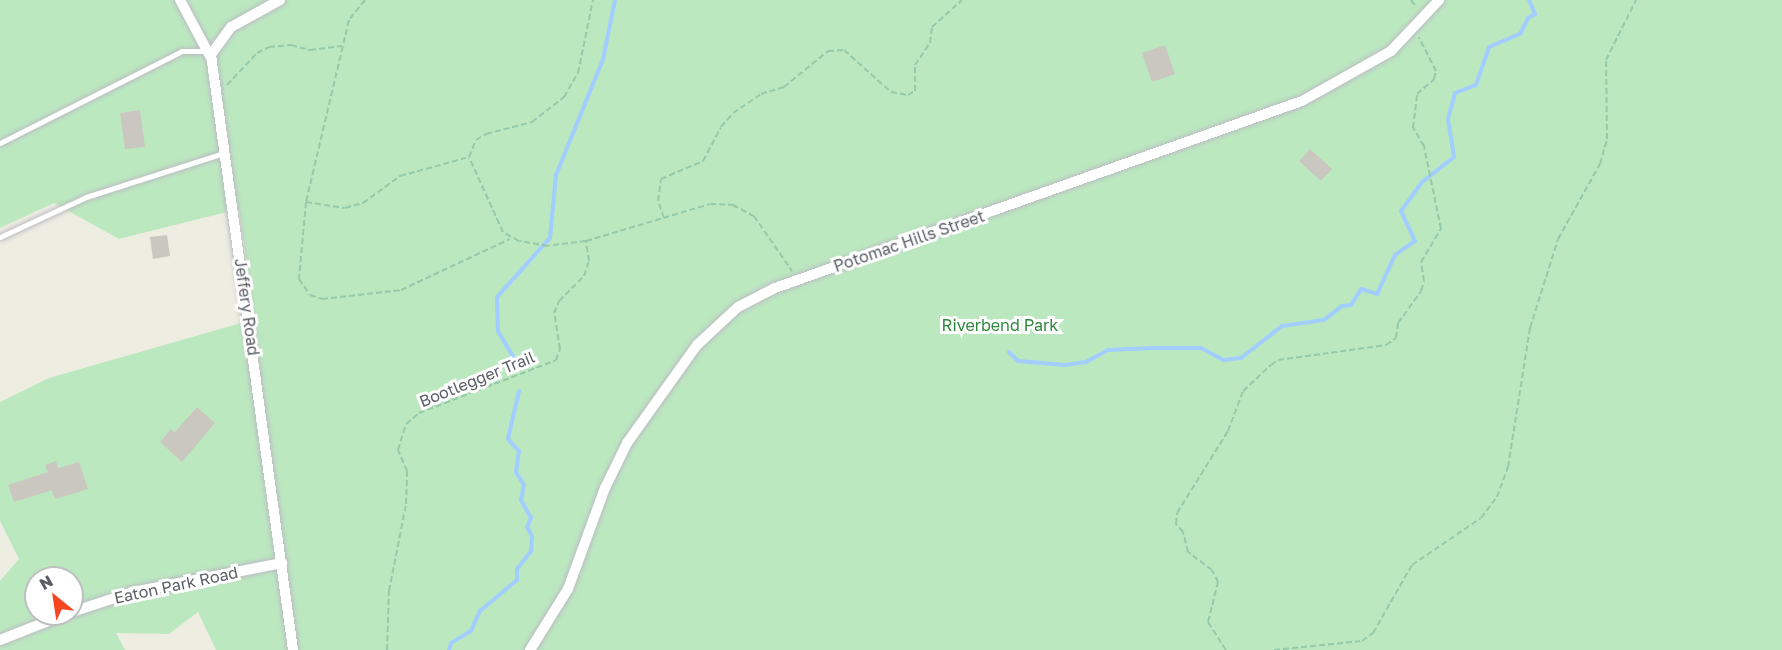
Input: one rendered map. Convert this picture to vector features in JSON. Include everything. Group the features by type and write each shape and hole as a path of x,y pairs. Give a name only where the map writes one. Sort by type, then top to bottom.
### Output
{"street":[{"path":"180,0 209,56"},
{"name":"Jeffery Road","path":"280,0 222,34 209,56 225,153 293,650"},
{"name":"Potomac Hills Street","path":"530,650 568,589 605,488 627,443 697,345 738,308 759,295 799,280 1302,101 1376,61 1417,26 1439,0"},
{"name":"Eaton Park Road","path":"84,608 133,592 282,563"},
{"path":"0,640 36,626"}],"lane":[{"path":"0,143 182,51 209,56"},
{"path":"0,237 86,198 225,153"}],"path":[{"path":"365,0 349,20 342,46 306,202 299,279 310,295 322,299 401,290 511,238"},
{"path":"593,0 578,73 564,98 532,122 486,134 476,140 469,156 495,222 511,238 548,246 586,241 710,204 732,205 754,216 799,280"},
{"path":"664,218 658,201 661,179 703,160 721,126 733,113 761,94 784,87 828,51 839,48 852,55 872,79 891,92 908,95 915,91 915,65 930,44 932,27 962,0"},
{"path":"1226,650 1208,622 1218,582 1212,570 1188,552 1183,532 1176,524 1177,513 1228,431 1243,391 1271,365 1278,360 1373,349 1396,338 1398,323 1424,281 1421,262 1442,229 1429,166 1412,116 1417,94 1434,79 1436,71 1417,26 1416,7 1411,0"},
{"path":"1274,650 1362,641 1373,633 1412,565 1481,518 1497,497 1508,467 1530,328 1558,239 1600,164 1607,139 1606,60 1636,0"},
{"path":"216,98 257,53 269,47 291,45 310,50 342,46"},
{"path":"306,202 345,208 363,203 400,176 469,156"},
{"name":"Bootlegger Trail","path":"387,650 389,591 406,504 407,471 398,450 405,424 419,413 556,360 560,349 554,313 559,301 584,276 589,261 586,241"}],"green space":[{"name":"Riverbend Park","path":"0,0 1782,0 1782,650 216,650 198,612 169,634 116,633 125,650 0,650 0,581 19,559 0,521 0,402 49,378 255,319 239,209 119,239 54,203 0,228"}],"building":[{"path":"1165,45 1175,74 1152,82 1142,53"},
{"path":"140,110 145,147 125,149 120,113"},
{"path":"1310,149 1332,169 1321,181 1299,161"},
{"path":"167,235 170,256 153,259 150,237"},
{"path":"197,407 215,423 182,462 160,442 171,429 175,432"},
{"path":"56,461 58,468 79,462 88,489 55,499 52,490 14,502 8,485 48,472 45,465"}],"waterway":[{"path":"514,358 498,331 497,297 550,238 556,175 603,59 615,0"},
{"path":"1009,352 1018,361 1065,365 1086,362 1108,350 1153,348 1201,348 1224,360 1241,358 1282,326 1324,320 1342,306 1351,305 1361,289 1377,294 1395,255 1415,241 1401,211 1421,183 1454,157 1448,119 1455,93 1476,85 1489,47 1520,34 1528,18 1535,14 1529,0"},
{"path":"449,650 451,643 471,631 480,611 517,580 517,569 531,551 532,536 527,527 531,518 521,500 524,485 516,472 519,451 508,439 519,391"}]}
